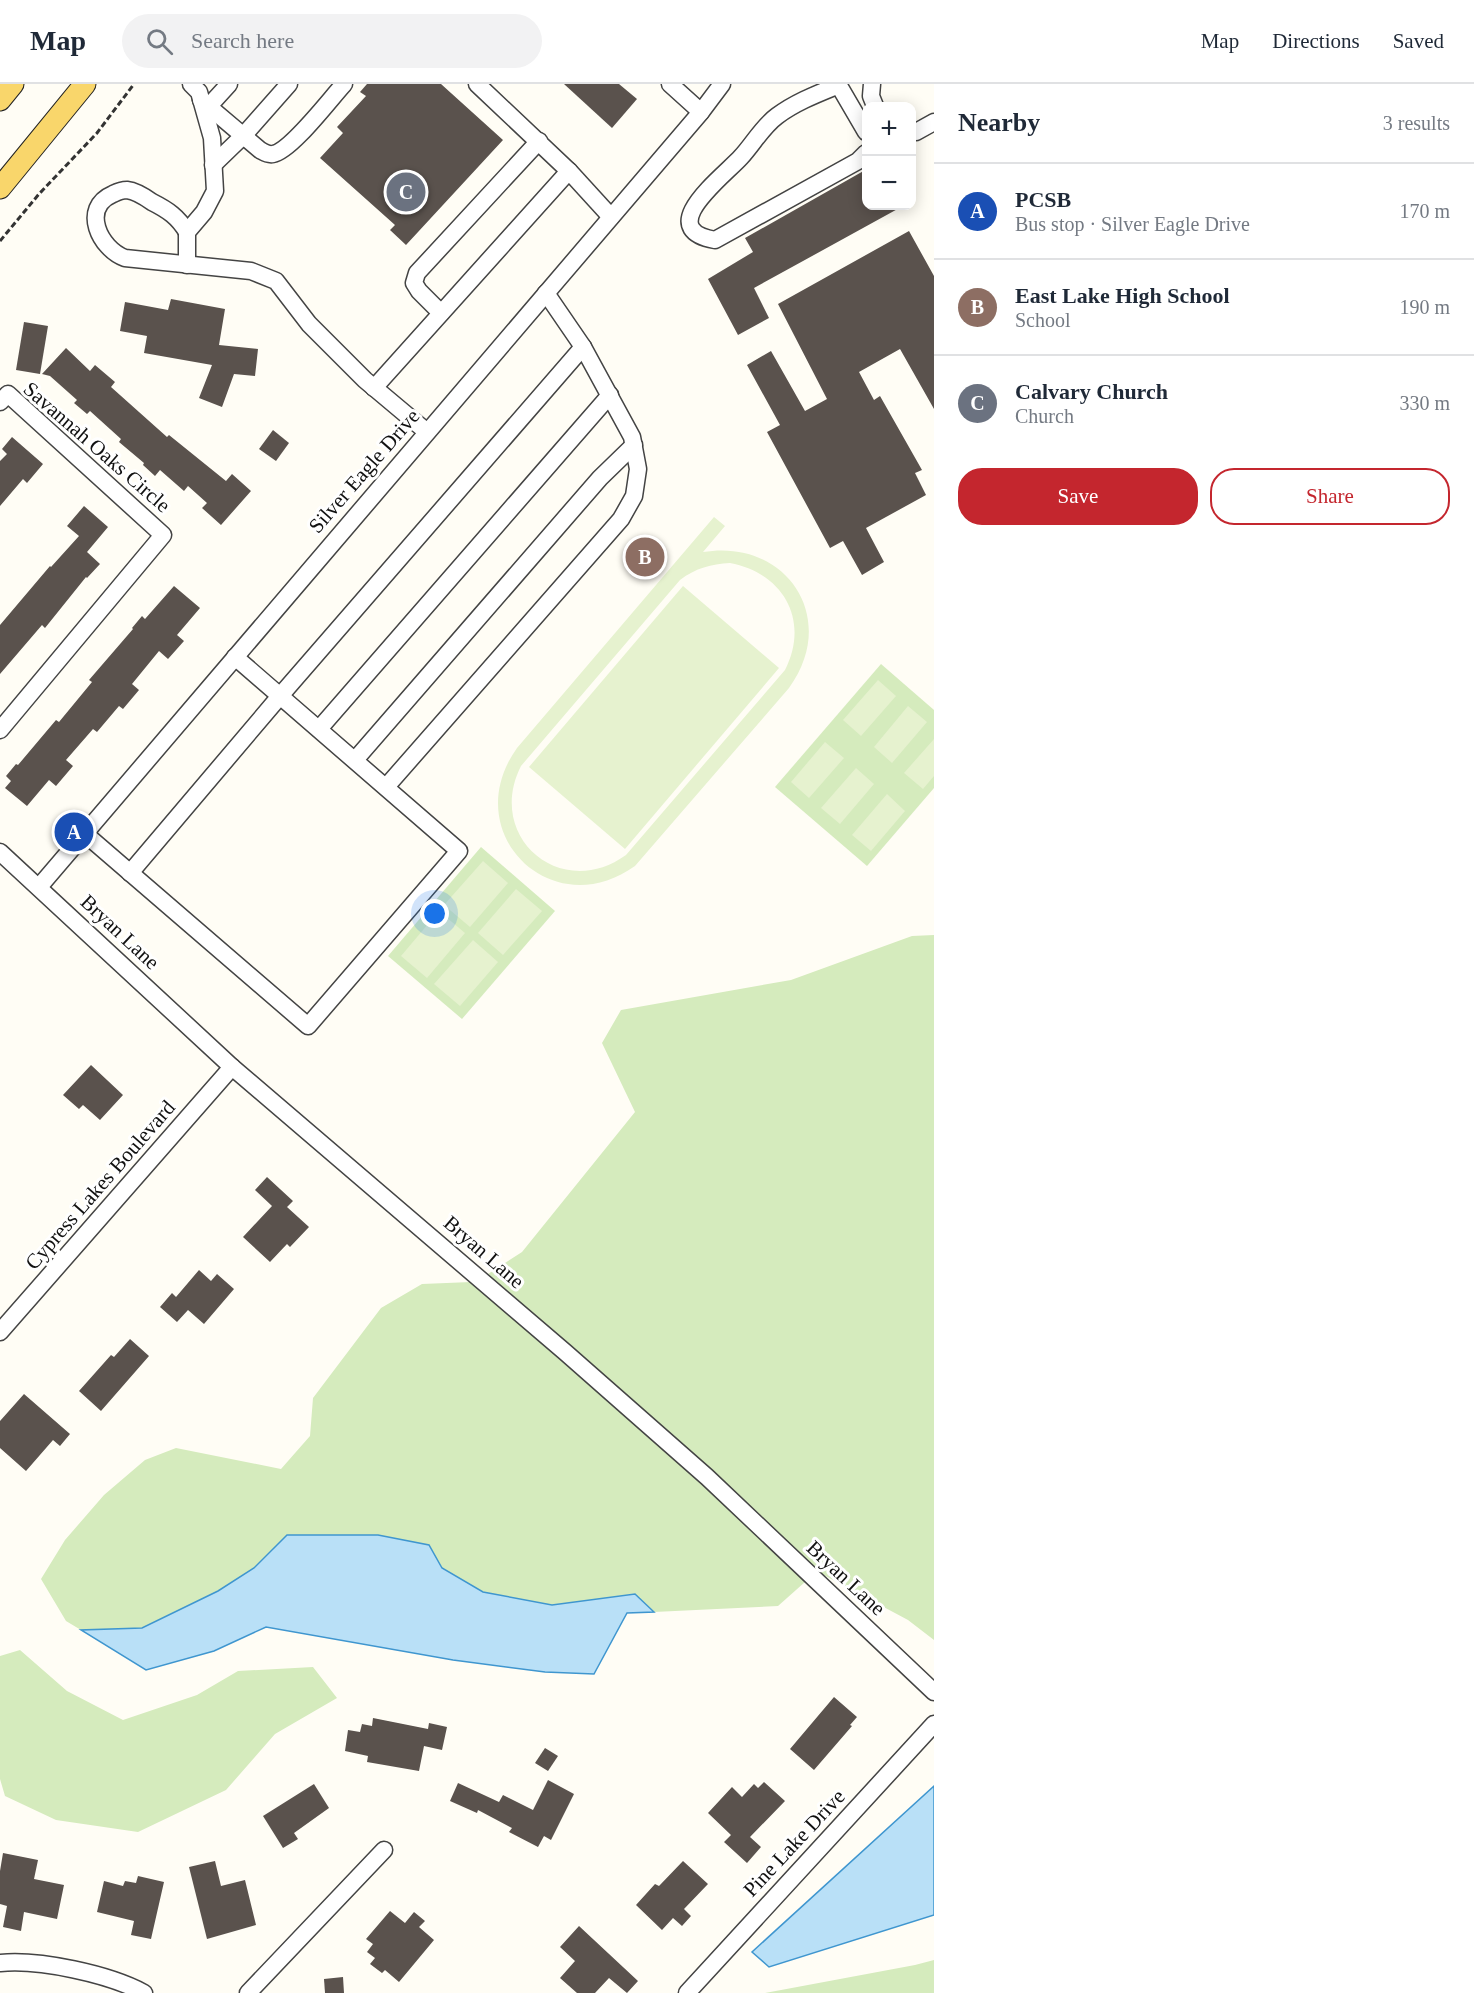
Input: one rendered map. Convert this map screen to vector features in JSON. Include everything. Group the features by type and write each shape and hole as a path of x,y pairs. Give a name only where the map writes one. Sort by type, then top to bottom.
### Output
{"main road":[{"path":"0,100 13,84"},
{"path":"0,188 85,84"}],"street":[{"path":"187,232 204,212 215,191 212,138 205,103 199,92 190,84"},
{"path":"205,103 230,84"},
{"path":"213,165 243,136 289,84"},
{"path":"205,103 267,154 274,154 287,147 344,84"},
{"path":"477,84 539,141 611,217"},
{"path":"670,84 701,112"},
{"name":"Silver Eagle Drive","path":"39,887 701,112 722,84"},
{"path":"795,105 811,84"},
{"path":"872,84 874,102"},
{"path":"862,124 838,85 795,105 775,117 742,157 696,202 689,214 690,224 694,231 704,238 715,240 864,156"},
{"path":"916,132 934,122"},
{"path":"441,313 414,283 417,273 539,141"},
{"path":"374,388 569,171"},
{"path":"187,265 187,232 179,219 169,210 135,192 126,190 109,195 98,209 97,230 115,255 125,258 187,265 251,271 276,281 309,324 374,388 427,432"},
{"path":"386,787 621,519 634,496 638,469 633,437 583,347 546,293"},
{"path":"130,873 280,696 583,347"},
{"name":"Savannah Oaks Circle","path":"0,402 8,394 163,535 0,730"},
{"path":"319,729 610,395"},
{"path":"355,760 600,478 634,445"},
{"path":"84,833 308,1026 459,851 235,657"},
{"name":"Bryan Lane","path":"0,852 232,1067 556,1344 707,1477 934,1692"},
{"name":"Cypress Lakes Boulevard","path":"0,1332 232,1067"},
{"name":"Pine Lake Drive","path":"687,1993 934,1724"},
{"path":"248,1993 384,1850"},
{"path":"0,1963 74,1969 130,1986 144,1993"}],"path":[{"path":"0,241 39,194 97,133 134,84"}],"green space":[{"path":"714,517 725,526 703,552 733,551 759,558 780,570 796,588 806,611 809,635 803,661 789,688 635,866 603,882 573,885 545,877 522,861 506,838 498,810 501,780 517,748","holes":["730,563 749,568 778,588 793,617 795,634 792,652 785,670 626,855 601,868 577,871 555,866 536,855 521,838 513,816 513,792 521,766 680,580 704,567 716,564"]},
{"path":"683,586 779,668 625,849 529,767"},
{"path":"881,664 934,710 934,788 867,866 775,787"},
{"path":"878,680 896,696 861,736 843,720"},
{"path":"908,706 927,722 892,763 874,747"},
{"path":"934,739 934,776 923,789 904,773"},
{"path":"825,742 844,758 809,798 791,782"},
{"path":"856,768 874,784 840,824 821,808"},
{"path":"887,794 905,811 871,851 852,835"},
{"path":"481,847 555,911 462,1019 388,956"},
{"path":"483,861 508,883 470,927 444,905"},
{"path":"516,889 542,911 503,955 478,933"},
{"path":"439,911 465,933 427,978 401,956"},
{"path":"934,935 934,1640 908,1620 820,1573 713,1471 488,1274 522,1252 635,1112 602,1043 621,1010 791,980 912,936"},
{"path":"473,940 498,962 460,1006 434,984"},
{"path":"471,1282 701,1483 805,1582 778,1606 654,1612 635,1594 552,1605 483,1592 442,1568 287,1535 254,1568 218,1591 142,1629 81,1630 66,1621 41,1579 65,1540 104,1495 145,1460 176,1448 281,1469 310,1436 313,1398 381,1308 422,1284"},
{"path":"20,1650 67,1691 123,1720 197,1695 238,1671 313,1667 337,1698 275,1734 226,1790 138,1832 56,1820 5,1796 0,1779 0,1656"},
{"path":"934,1960 934,1993 765,1993 915,1965"}],"water":[{"path":"287,1535 378,1535 429,1545 442,1568 483,1592 552,1605 635,1594 654,1612 627,1613 594,1674 545,1672 453,1660 266,1627 214,1651 146,1670 81,1630 142,1628 218,1591 254,1568"},
{"path":"934,1786 934,1915 769,1967 752,1952"}],"building":[{"path":"367,84 441,84 503,140 406,245 390,230 395,225 320,158 343,133 337,127 366,96 360,92"},
{"path":"564,84 619,84 637,99 612,128"},
{"path":"862,172 862,210 896,210 754,288 769,318 738,335 708,279 753,252 745,238"},
{"path":"909,231 934,276 934,409 900,349 859,372 874,400 880,396 922,470 915,473 926,495 866,528 884,562 862,575 843,541 830,548 767,432 780,425 747,365 771,351 805,411 827,399 778,304"},
{"path":"171,299 225,309 219,345 258,349 255,376 234,374 222,407 199,398 212,365 144,353 147,336 120,331 125,302 168,310"},
{"path":"24,322 48,326 40,374 16,370"},
{"path":"66,348 90,371 95,365 115,382 111,387 167,437 169,435 226,481 232,474 251,491 221,525 202,508 207,503 188,486 184,491 160,470 155,476 143,465 144,463 119,442 121,439 90,411 87,414 74,403 77,400 50,376 42,374"},
{"path":"273,430 289,443 276,461 259,449"},
{"path":"12,437 43,464 27,483 23,479 0,506 0,461 7,454 2,449"},
{"path":"84,506 108,527 87,552 100,564 86,577 45,628 42,625 0,674 0,625 79,536 67,526"},
{"path":"174,586 200,608 177,635 184,641 168,659 159,651 132,684 139,690 123,709 119,706 97,732 93,729 66,760 73,766 56,786 49,780 27,806 5,788 11,781 6,776 56,720 59,722 92,682 89,680 142,616 145,619"},
{"path":"91,1065 123,1095 100,1120 83,1105 79,1109 63,1095"},
{"path":"267,1177 293,1201 287,1207 309,1227 290,1247 287,1244 270,1262 243,1237 272,1206 255,1190"},
{"path":"199,1270 211,1281 217,1274 234,1289 204,1324 188,1310 177,1322 160,1307 172,1293 176,1297"},
{"path":"130,1339 149,1356 101,1411 79,1391 111,1355 114,1357"},
{"path":"24,1394 70,1434 60,1446 53,1440 26,1471 0,1448 0,1421"},
{"path":"834,1697 857,1717 814,1770 790,1749"},
{"path":"373,1718 428,1729 429,1723 447,1727 442,1750 424,1746 419,1771 367,1762 368,1756 345,1751 348,1730 360,1732 362,1724 372,1726"},
{"path":"545,1748 558,1756 548,1771 535,1763"},
{"path":"548,1780 574,1794 551,1840 544,1836 538,1847 509,1832 512,1828 478,1810 477,1813 450,1801 458,1783 499,1802 503,1795 533,1810"},
{"path":"764,1782 785,1801 750,1837 761,1847 747,1863 724,1842 731,1835 708,1813 732,1787 742,1797 754,1784 758,1788"},
{"path":"314,1784 329,1808 294,1833 298,1839 283,1848 263,1816"},
{"path":"3,1853 38,1860 34,1879 64,1885 57,1919 24,1912 21,1931 3,1927 7,1906 0,1904 0,1871"},
{"path":"215,1861 221,1886 245,1880 256,1925 207,1939 189,1867"},
{"path":"683,1861 708,1884 684,1909 691,1916 682,1926 673,1918 662,1930 636,1905 655,1884 659,1886"},
{"path":"138,1876 164,1882 151,1939 131,1935 134,1921 97,1912 104,1881 123,1886 125,1881 136,1883"},
{"path":"390,1911 405,1923 414,1912 425,1921 419,1927 434,1940 399,1982 385,1970 382,1973 370,1964 375,1958 367,1952 373,1944 366,1939"},
{"path":"579,1926 638,1981 627,1993 609,1978 595,1993 577,1993 560,1978 575,1961 560,1947"},
{"path":"343,1977 344,1993 325,1993 324,1979"}],"place":[{"name":"Calvary Church","path":"406,192"},
{"name":"East Lake High School","path":"645,557"},
{"name":"PCSB","path":"74,832"}]}
